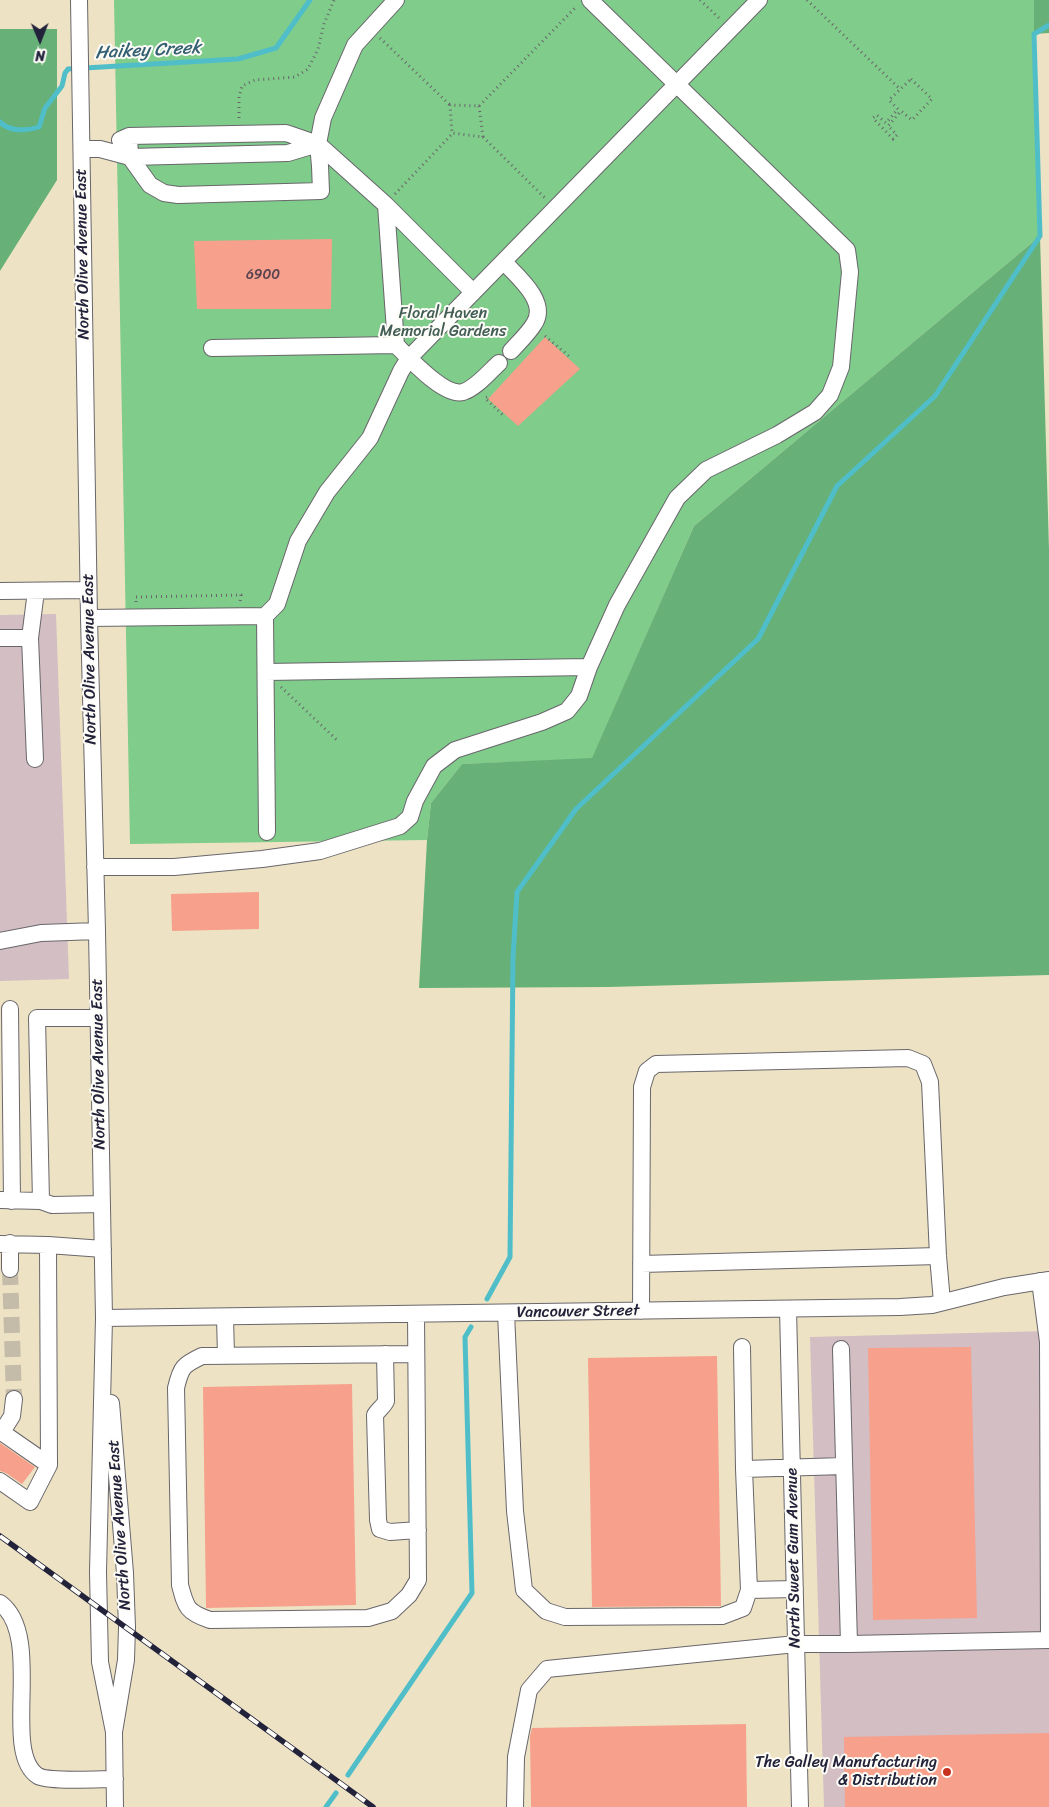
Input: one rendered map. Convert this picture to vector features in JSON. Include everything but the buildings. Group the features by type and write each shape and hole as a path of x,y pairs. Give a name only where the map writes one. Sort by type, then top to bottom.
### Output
{"street":[{"name":"North Olive Avenue East","path":"79,0 88,590 97,931 104,1318 98,1572 100,1662 114,1732 115,1807"},
{"path":"129,136 130,157 150,184 164,193 321,191 318,144 323,118 355,45 396,0"},
{"path":"89,618 265,616 277,604 298,541 327,492 370,438 409,358 759,0"},
{"path":"95,867 174,867 262,859 320,851 400,826 410,817 415,801 434,766 455,750 542,722 567,711 579,696 589,667 617,605 677,498 706,470 777,435 815,412 830,395 841,367 850,272 847,250 675,84 585,1"},
{"path":"100,149 129,136 286,133 318,144 389,201 473,292"},
{"path":"82,149 100,149 130,157 288,153 318,144"},
{"path":"389,201 396,345 434,380 454,393 465,392 505,357 535,323 538,314 530,288 504,262"},
{"path":"212,348 396,345"},
{"path":"0,591 88,590"},
{"path":"35,759 30,638 36,591"},
{"path":"265,616 268,832"},
{"path":"0,638 30,638"},
{"path":"266,672 589,667"},
{"path":"0,941 42,933 97,931"},
{"path":"98,1018 37,1018 5,1008 6,1201 41,1201 52,1205 102,1204"},
{"path":"37,1018 41,1201"},
{"path":"641,1311 642,1087 647,1071 656,1064 908,1058 923,1064 930,1082 942,1302"},
{"path":"6,1110 39,1109"},
{"path":"10,1269 5,1244 102,1249"},
{"path":"0,1480 30,1502 49,1465 48,1245"},
{"path":"641,1264 938,1256"},
{"path":"515,1807 516,1757 529,1690 547,1669 796,1644 1049,1639 1048,1342 1045,1280"},
{"name":"Vancouver Street","path":"104,1318 900,1307 932,1305 1004,1287 1045,1280"},
{"name":"North Sweet Gum Avenue","path":"788,1309 800,1807"},
{"path":"506,1313 515,1511 524,1590 546,1611 565,1617 722,1616 743,1608 749,1590 744,1469 742,1347"},
{"path":"416,1314 418,1580 409,1595 392,1611 368,1618 337,1620 210,1620 194,1614 185,1604 180,1585 176,1388 179,1376 186,1364 202,1356 416,1354"},
{"path":"225,1317 226,1356"},
{"name":"North Olive Avenue East","path":"104,1318 125,1573 126,1660 114,1732"},
{"path":"841,1349 848,1644"},
{"path":"385,1354 386,1401 385,1405 379,1408 375,1415 378,1520 380,1529 390,1532 418,1530"},
{"path":"14,1399 12,1416 1,1432 49,1465"},
{"path":"744,1469 844,1466"},
{"path":"749,1590 795,1589"},
{"path":"0,1603 13,1616 18,1631 20,1648 21,1742 28,1766 39,1777 54,1779 115,1779"}],"path":[{"path":"239,126 239,97 242,86 255,80 295,77 308,69 318,49 324,24 334,0"},
{"path":"700,0 726,25"},
{"path":"807,0 900,89"},
{"path":"450,105 479,106 585,1"},
{"path":"377,35 450,105 453,133 389,201"},
{"path":"911,79 932,99 912,120 901,112 888,126 897,135 893,138 873,118 876,115 886,123 898,109 889,100 900,89 911,79"},
{"path":"479,106 483,137"},
{"path":"453,133 483,137 549,201"},
{"path":"540,340 545,335 570,357"},
{"path":"490,393 485,398 505,417"},
{"path":"136,608 136,598 145,597 241,595 240,605"},
{"path":"274,688 280,685 339,742"}],"shaded area":[{"path":"56,614 69,979 0,981 0,615"},
{"path":"1049,1331 1049,1807 824,1807 810,1337"}],"green space":[{"name":"Floral Haven Memorial Gardens","path":"114,0 1034,0 1040,236 694,526 592,759 462,764 431,803 427,840 130,844"},
{"path":"1034,0 1049,0 1049,33 1034,34"},
{"path":"0,29 57,29 57,180 0,271"},
{"path":"1040,236 1049,550 1049,975 608,987 419,988 427,840 431,803 462,764 592,758 694,526"}],"waterway":[{"name":"Haikey Creek","path":"0,122 9,128 19,130 39,127 45,108 62,86 68,69 238,59 276,48 310,0"},
{"path":"487,1299 510,1257 513,957 517,892 576,809 758,639 837,486 935,396 1040,236 1034,34 1049,25"},
{"path":"348,1775 472,1593 465,1337 471,1327"},
{"path":"326,1807 336,1793"}],"tunnel":[{"path":"10,1269 14,1399"}],"railway":[{"path":"0,1536 373,1807"}],"place":[{"name":"The Galley Manufacturing & Distribution","path":"947,1772"}]}
